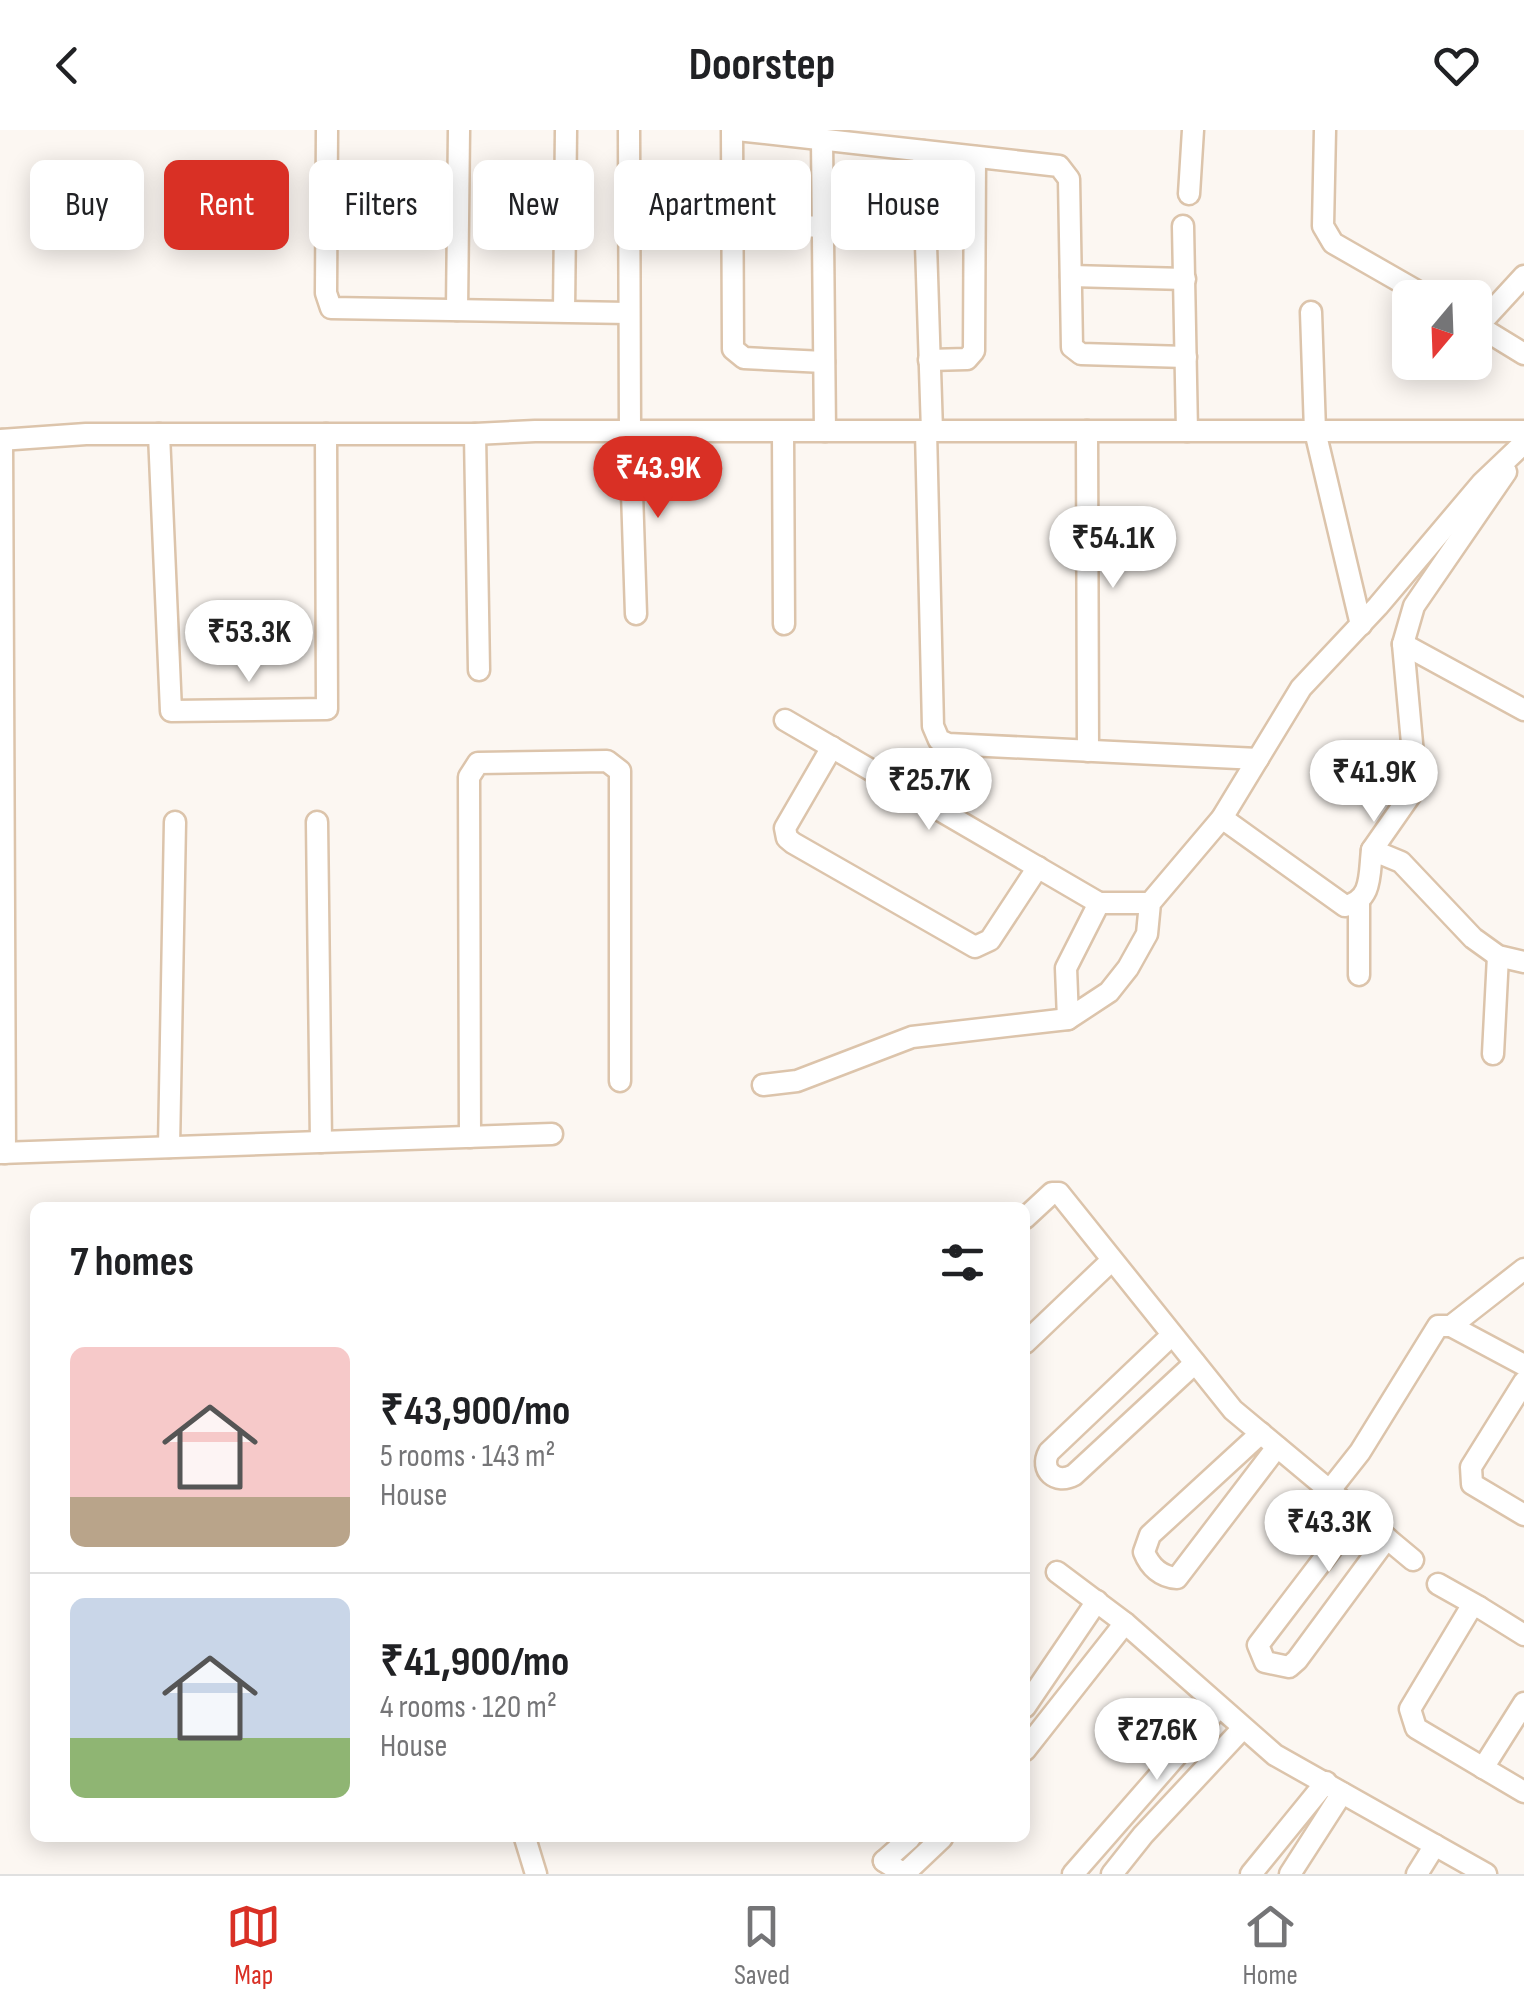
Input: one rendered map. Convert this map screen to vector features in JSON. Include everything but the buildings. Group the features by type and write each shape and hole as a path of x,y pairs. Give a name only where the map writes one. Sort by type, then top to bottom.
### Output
{"street":[{"path":"327,130 326,293 331,308 629,313"},
{"path":"457,310 459,130"},
{"path":"564,311 566,130"},
{"path":"629,130 630,431 636,614"},
{"path":"733,160 734,130 1058,166 1069,179 1075,352 1186,357"},
{"path":"1189,194 1193,130"},
{"path":"1325,130 1326,234 1333,243 1398,280"},
{"path":"822,140 824,431"},
{"path":"923,151 934,734 948,744 1258,759"},
{"path":"929,360 967,359 974,351 974,157"},
{"path":"811,226 823,226"},
{"path":"1183,226 1187,431"},
{"path":"732,250 733,349 744,358 824,362"},
{"path":"1071,276 1184,279"},
{"path":"1492,309 1524,276"},
{"path":"1311,312 1315,431 1361,625"},
{"path":"1492,335 1524,354"},
{"path":"1088,431 1088,751"},
{"path":"552,1134 3,1153 1,440 68,434 1524,431"},
{"path":"783,432 784,624"},
{"path":"159,434 171,711 327,708 326,434"},
{"path":"476,434 479,670"},
{"path":"763,1085 797,1081 912,1037 1068,1018 1109,992 1147,934 1150,904 1222,818 1301,688 1361,625 1482,483 1524,443"},
{"path":"1359,975 1359,904 1366,895 1372,850 1416,787 1403,644 1414,606 1507,471"},
{"path":"1403,644 1524,710"},
{"path":"785,720 1099,902 1150,904"},
{"path":"832,748 785,828 786,838 793,843 975,946 990,940 1038,867"},
{"path":"470,1137 469,778 478,763 607,761 620,771 620,1081"},
{"path":"1222,818 1345,906 1359,904"},
{"path":"169,1147 174,822"},
{"path":"317,822 321,1142"},
{"path":"1372,850 1402,862 1472,938 1498,956 1524,962"},
{"path":"1068,1018 1066,968 1099,902"},
{"path":"1492,1054 1498,956"},
{"path":"1030,1214 1056,1192 1234,1410 1413,1560"},
{"path":"1030,1338 1111,1260"},
{"path":"1451,1326 1524,1269"},
{"path":"1330,1490 1360,1452 1438,1326 1451,1326 1524,1366"},
{"path":"1172,1335 1049,1452 1044,1463 1047,1471 1066,1480 1074,1476 1195,1363"},
{"path":"1524,1382 1471,1467 1472,1484 1524,1515"},
{"path":"1269,1440 1177,1578 1166,1577 1154,1569 1144,1552 1150,1535 1269,1440"},
{"path":"1358,1514 1258,1645 1266,1662 1289,1667 1297,1660 1387,1538"},
{"path":"1058,1572 1125,1623 1274,1754 1478,1872"},
{"path":"1438,1584 1524,1635"},
{"path":"1030,1699 1097,1601"},
{"path":"1479,1608 1470,1609 1410,1709 1416,1728 1524,1792"},
{"path":"1030,1744 1125,1623"},
{"path":"1482,1768 1524,1702"},
{"path":"1073,1874 1219,1707"},
{"path":"1112,1874 1143,1835 1244,1728"},
{"path":"1250,1874 1334,1788"},
{"path":"1290,1874 1334,1788"},
{"path":"526,1842 536,1874"},
{"path":"887,1870 907,1842"},
{"path":"887,1870 935,1842"},
{"path":"1418,1874 1435,1845"}]}
